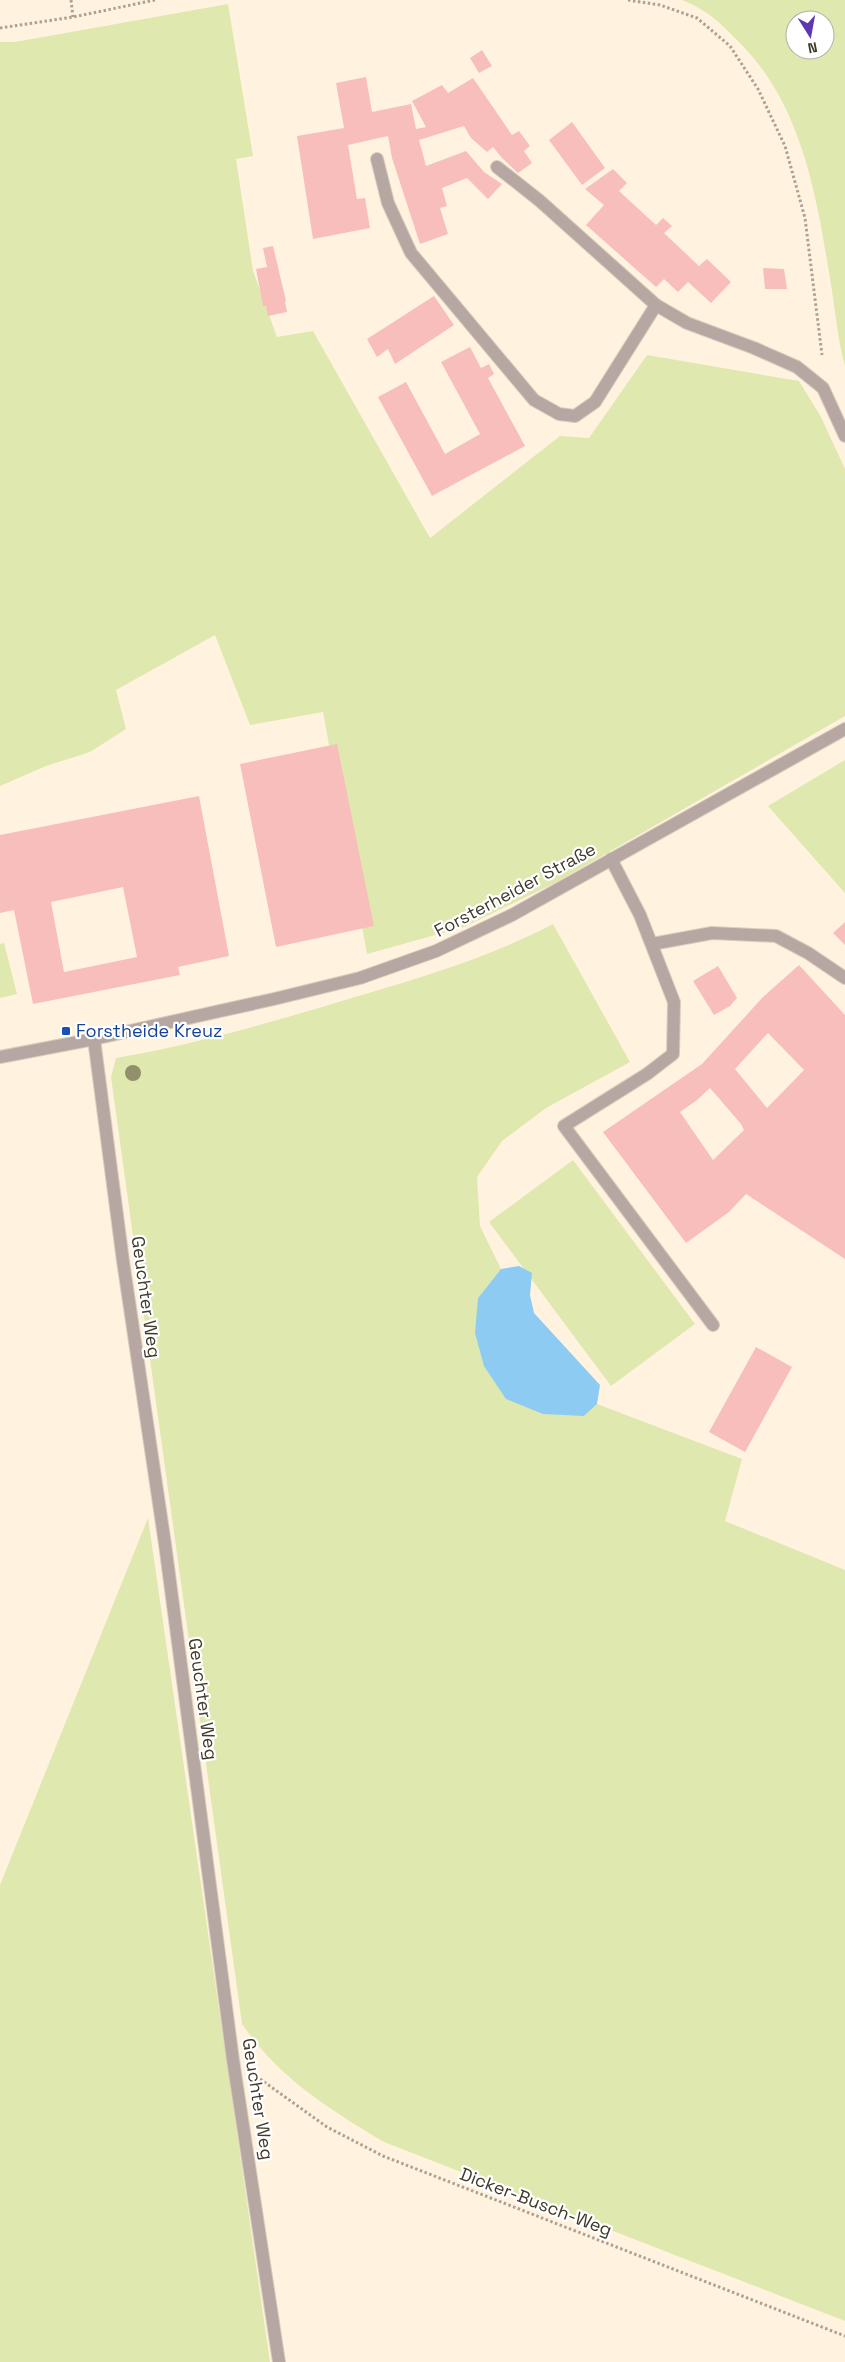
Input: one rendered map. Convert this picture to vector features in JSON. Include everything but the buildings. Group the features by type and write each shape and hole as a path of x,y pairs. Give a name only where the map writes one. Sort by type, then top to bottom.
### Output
{"street":[{"path":"377,159 388,203 411,253 534,400 559,414 575,416 595,402 656,305"},
{"path":"497,167 540,201 656,305 687,322 797,367 823,388 845,436"},
{"name":"Forsterheider Straße","path":"0,1057 94,1040 360,978 436,951 512,915 845,729"},
{"path":"611,859 640,915 674,1002 673,1054 647,1074 564,1126 713,1325"},
{"path":"652,944 712,933 776,936 808,953 845,978"},
{"name":"Geuchter Weg","path":"94,1040 123,1261 165,1544 233,2060 279,2362"}],"path":[{"path":"71,0 73,17"},
{"path":"0,28 73,17 154,0"},
{"path":"628,0 660,5 697,18 730,46 758,89 785,146 805,218 821,344 823,388"},
{"name":"Dicker-Busch-Weg","path":"233,2060 327,2127 383,2156 845,2336"}],"green space":[{"path":"682,0 845,0 845,366 821,225 805,160 794,129 781,99 763,71 742,45 708,14"},
{"path":"228,4 253,156 236,159 253,271 277,337 313,331 430,538 560,436 589,438 647,355 799,381 821,417 845,469 845,716 555,883 464,927 367,954 323,712 250,725 215,635 116,690 126,729 90,752 46,766 0,786 0,42 15,42"},
{"path":"845,760 845,893 768,806"},
{"path":"553,924 630,1062 546,1108 502,1141 477,1177 480,1226 501,1269 478,1298 584,1416 597,1404 742,1459 725,1521 845,1570 845,2321 384,2142 324,2104 289,2077 272,2061 242,2024 111,1077 116,1058 236,1031 406,982 505,947"},
{"path":"4,943 17,994 0,998 0,944"},
{"path":"573,1160 695,1324 611,1386 489,1222"},
{"path":"148,1518 270,2362 0,2362 0,1885"}],"water":[{"path":"519,1266 532,1273 530,1295 534,1313 600,1385 597,1404 584,1416 543,1414 506,1399 484,1366 475,1333 478,1298 501,1269"}],"place":[{"name":"Forstheide Kreuz","path":"66,1031"}]}
